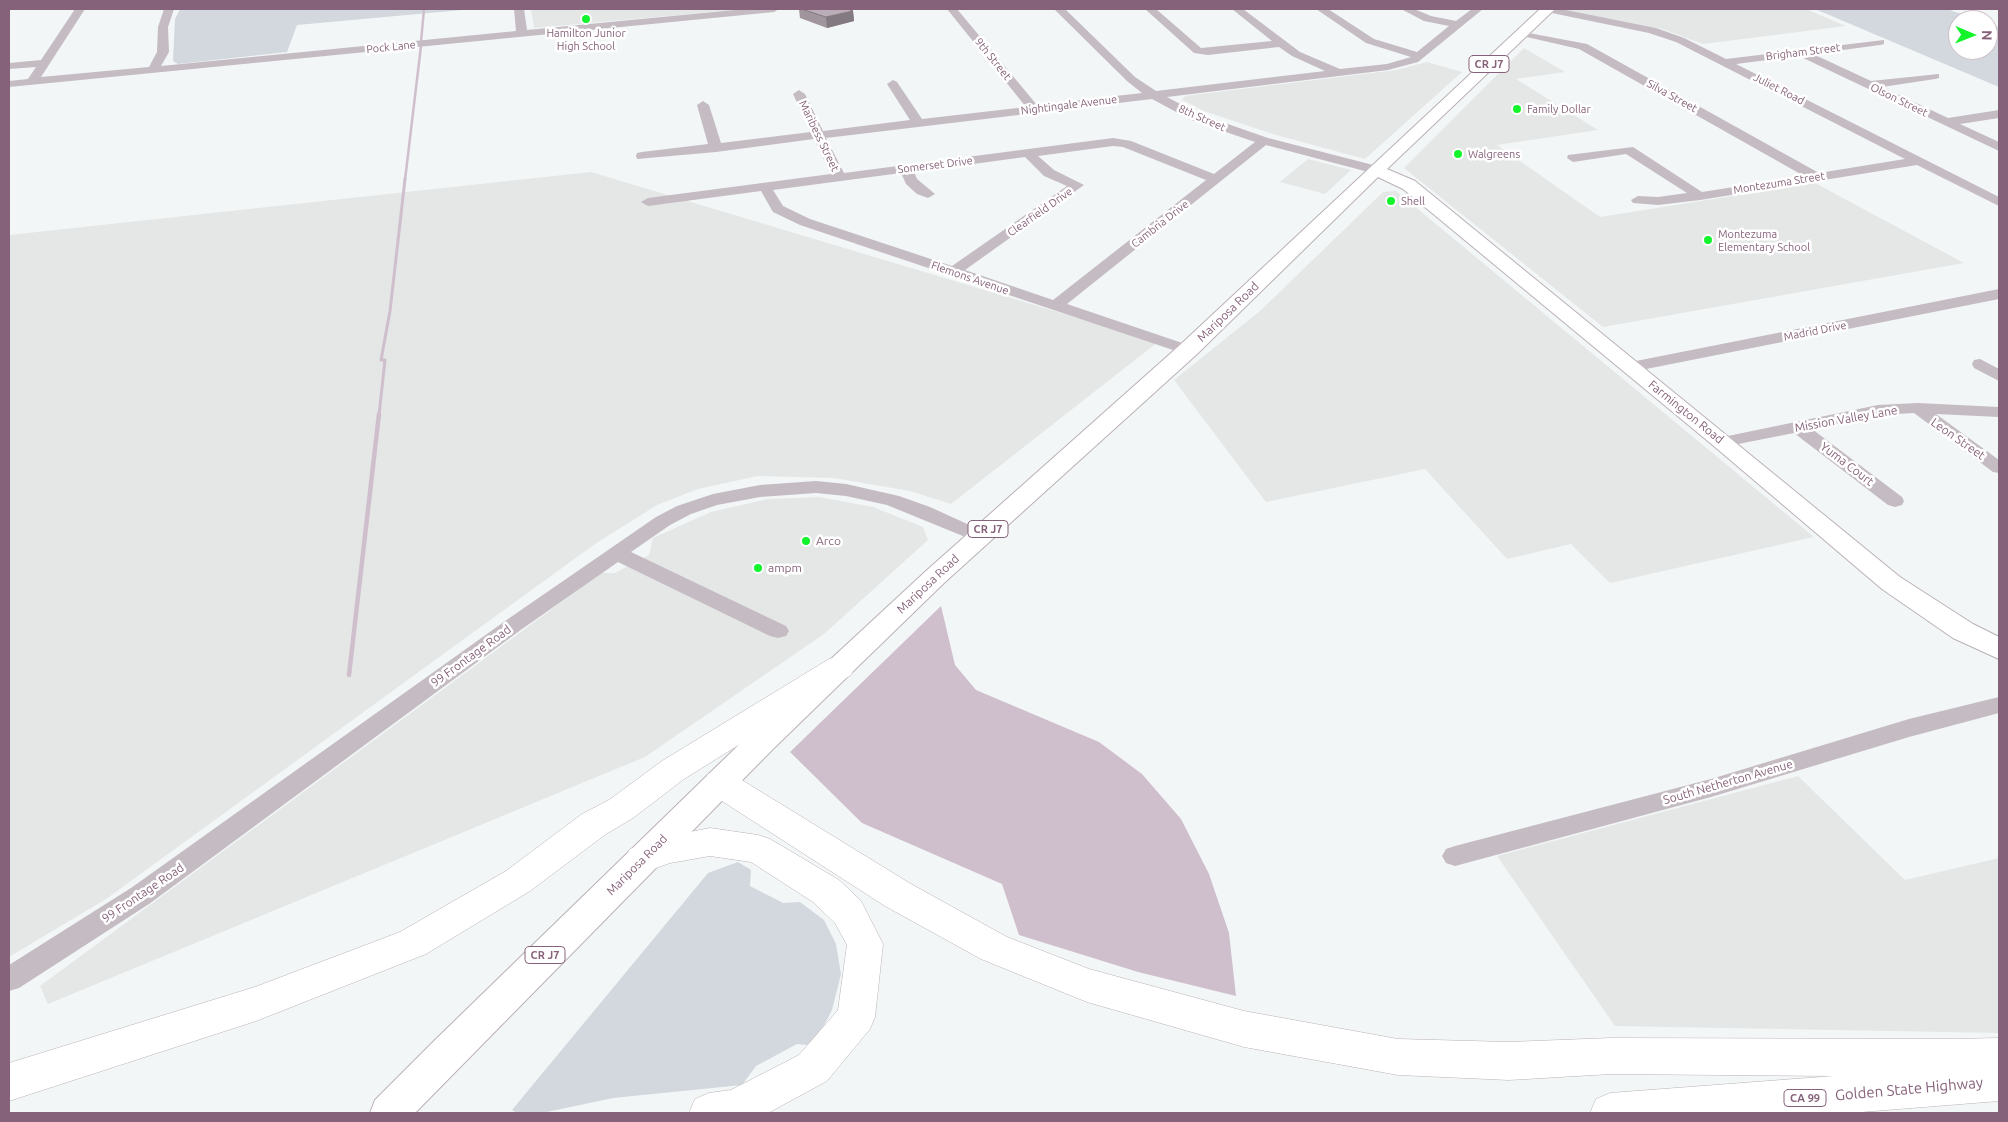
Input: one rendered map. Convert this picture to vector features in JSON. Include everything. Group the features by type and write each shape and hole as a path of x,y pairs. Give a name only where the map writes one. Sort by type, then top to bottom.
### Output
{"highway":[{"path":"9,1082 256,1004 413,943 518,881 594,824 621,809 673,770 840,667"},
{"path":"720,783 898,895 994,948 1087,985 1244,1029 1408,1057 1509,1061 1611,1056 1950,1058 1999,1056"},
{"path":"642,859 667,849 710,842 758,849 826,891 848,912 866,944 856,1017 813,1068 736,1109 709,1113"},
{"name":"Golden State Highway","path":"1610,1113 1999,1082"}],"main road":[{"name":"Mariposa Road","path":"389,1113 642,859 840,667 980,536 1188,350 1548,9"},
{"name":"Farmington Road","path":"1376,170 1409,186 1723,442 1891,583 1918,603 1993,647"}],"street":[{"path":"32,82 80,9"},
{"path":"154,70 163,52 163,27 169,9"},
{"path":"520,9 522,34"},
{"name":"Pock Lane","path":"9,84 774,9"},
{"name":"9th Street","path":"952,9 1034,109"},
{"name":"8th Street","path":"1059,9 1122,71 1155,95 1195,117 1264,141 1376,170"},
{"path":"1150,9 1198,51 1208,52 1281,43"},
{"path":"1237,9 1304,58 1338,73"},
{"path":"1321,9 1370,41 1420,56"},
{"path":"1406,9 1428,19 1458,25"},
{"name":"Nightingale Avenue","path":"642,156 1402,64 1420,56 1478,9"},
{"name":"Juliet Road","path":"1548,9 1658,31 1726,62 1999,202"},
{"name":"Silva Street","path":"1522,33 1583,46 1816,177"},
{"name":"Brigham Street","path":"1726,62 1880,42"},
{"name":"Olson Street","path":"1800,52 1999,147"},
{"path":"9,66 45,63"},
{"path":"1869,85 1934,76"},
{"path":"893,84 918,123"},
{"name":"Maribess Street","path":"799,94 839,178"},
{"path":"703,105 716,148"},
{"path":"1946,122 1999,114"},
{"name":"Cambria Drive","path":"1055,306 1264,141"},
{"name":"Somerset Drive","path":"648,202 1117,142 1216,179"},
{"path":"1573,158 1628,150 1700,196"},
{"name":"Clearfield Drive","path":"953,272 1077,185 1049,173 1028,153"},
{"name":"Montezuma Street","path":"1638,200 1658,201 1700,196 1920,161"},
{"path":"906,169 911,180 928,194"},
{"name":"Flemons Avenue","path":"765,187 773,204 791,217 1188,350"},
{"name":"Madrid Drive","path":"1631,367 1998,295"},
{"path":"1980,364 1999,376"},
{"name":"Mission Valley Lane","path":"1723,442 1878,410 1918,408 1999,412"},
{"name":"Leon Street","path":"1918,408 1942,428 1999,468"},
{"name":"Yuma Court","path":"1798,427 1895,501"},
{"name":"99 Frontage Road","path":"9,979 140,896 514,624 663,521 684,510 712,500 760,491 809,487 846,490 892,500 923,511 980,536"},
{"path":"616,553 778,632"},
{"name":"South Netherton Avenue","path":"1455,856 1711,788 1909,728 1999,705"}],"shaded area":[{"path":"180,9 473,9 297,25 287,52 178,64 173,61 175,19"},
{"name":"Hamilton Junior High School","path":"531,9 745,9 534,28"},
{"path":"1559,9 1806,9 1846,26 1703,44 1662,29"},
{"path":"1815,9 1950,10 1948,10 1948,60 1998,60 1999,27 1999,87"},
{"name":"Montezuma Elementary School","path":"1524,48 1565,72 1516,79 1598,130 1497,145 1600,217 1815,183 1964,263 1603,327 1404,168"},
{"path":"1427,62 1462,72 1365,159 1276,135 1204,111 1182,100 1185,96 1396,70"},
{"path":"1308,159 1351,170 1325,194 1280,182"},
{"path":"591,172 1158,342 951,504 910,491 834,478 758,476 698,489 657,505 595,544 106,899 9,957 9,235"},
{"path":"1396,191 1814,537 1610,583 1571,544 1507,559 1425,469 1266,502 1174,380 1260,311 1383,192"},
{"path":"819,497 873,507 923,527 928,540 824,634 645,757 48,1004 40,986 601,573 615,573 649,555 653,538 711,512 768,499"},
{"path":"941,606 955,665 976,690 1099,742 1142,774 1181,819 1209,874 1229,933 1236,996 1138,972 1019,935 1002,884 862,823 790,752"},
{"path":"1798,776 1905,880 1999,858 1999,1033 1615,1026 1497,856"},
{"path":"738,862 751,870 750,886 783,903 800,902 824,920 836,944 841,974 832,1010 820,1033 809,1045 797,1044 756,1066 742,1085 613,1098 542,1113 517,1113 512,1110 708,873"}],"building":[{"path":"801,9 848,9 853,11 826,17"}],"waterway":[{"path":"421,42 424,9"},
{"path":"405,180 421,46"},
{"path":"379,415 385,360 381,360 390,311 405,179"},
{"path":"349,675 379,414"}],"place":[{"name":"Hamilton Junior High School","path":"586,19"},
{"name":"Family Dollar","path":"1517,109"},
{"name":"Walgreens","path":"1458,154"},
{"name":"Shell","path":"1391,201"},
{"name":"Montezuma Elementary School","path":"1708,240"},
{"name":"Arco","path":"806,541"},
{"name":"ampm","path":"758,568"}]}
